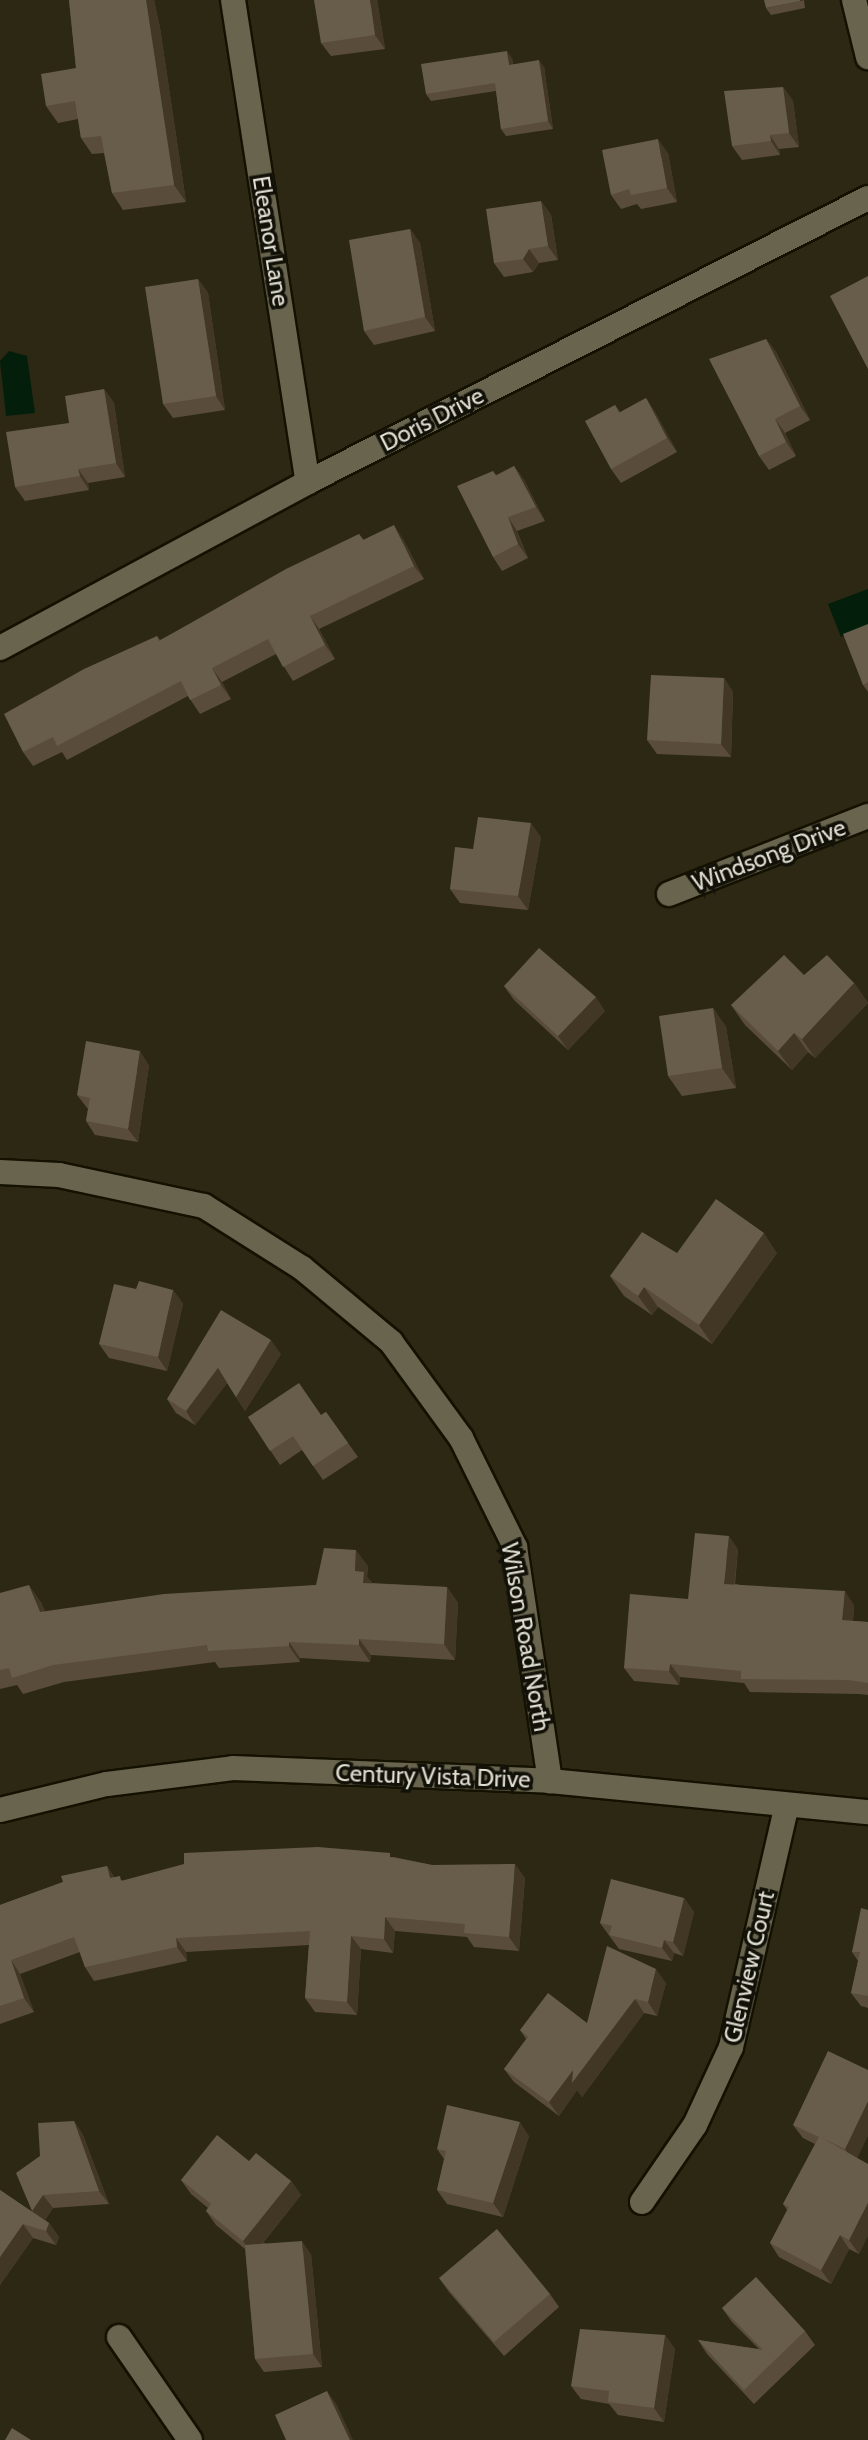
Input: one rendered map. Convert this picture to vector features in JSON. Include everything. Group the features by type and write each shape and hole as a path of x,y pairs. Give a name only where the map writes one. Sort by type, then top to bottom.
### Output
{"street":[{"name":"Eleanor Lane","path":"233,0 308,482"},
{"path":"854,0 868,57"},
{"name":"Doris Drive","path":"0,648 308,482 868,198"},
{"name":"Windsong Drive","path":"669,894 868,816"},
{"name":"Wilson Road North","path":"0,1172 59,1175 204,1206 302,1268 391,1342 461,1438 515,1547 550,1781"},
{"name":"Century Vista Drive","path":"0,1810 107,1784 233,1768 550,1781 868,1812"},
{"name":"Glenview Court","path":"642,2202 695,2125 731,2047 787,1805"},
{"path":"119,2337 190,2440"}],"shaded area":[{"path":"9,351 27,356 35,413 6,416 0,361"},
{"path":"868,589 868,626 841,637 828,604"}],"building":[{"path":"69,0 146,0 174,185 112,193 101,136 81,138 75,101 46,106 41,74 76,68"},
{"path":"314,0 370,0 375,35 321,43"},
{"path":"764,0 800,0 800,1 766,8"},
{"path":"507,51 509,65 539,60 548,121 501,129 495,83 426,94 421,64"},
{"path":"783,87 789,133 770,135 771,141 732,146 724,91"},
{"path":"658,139 667,188 631,195 629,189 611,195 602,150"},
{"path":"541,201 548,246 529,249 523,259 494,263 486,209"},
{"path":"410,229 425,317 364,331 349,240"},
{"path":"868,276 868,369 830,296"},
{"path":"198,279 216,396 163,404 145,287"},
{"path":"766,339 800,406 775,419 786,442 759,456 709,359"},
{"path":"104,389 116,463 78,469 80,476 15,487 6,432 69,423 65,396"},
{"path":"646,398 667,438 611,469 585,421 615,405 619,413"},
{"path":"514,466 536,507 508,517 518,544 493,557 457,486 493,471 496,476"},
{"path":"394,525 414,566 310,616 325,645 283,667 268,639 212,668 221,685 190,700 181,681 57,746 53,737 23,752 4,714 84,669 157,636 159,641 286,569 359,534 363,540"},
{"path":"868,624 868,682 863,685 843,634"},
{"path":"651,675 724,678 721,744 647,740"},
{"path":"478,817 531,823 518,896 450,889 455,847 473,849"},
{"path":"539,948 596,997 558,1036 504,986"},
{"path":"784,955 804,975 827,955 854,983 802,1039 794,1033 778,1051 731,1005"},
{"path":"713,1008 722,1068 668,1076 659,1016"},
{"path":"86,1041 140,1051 128,1129 86,1121 90,1098 77,1095"},
{"path":"716,1199 764,1233 699,1325 644,1287 638,1296 610,1276 642,1232 677,1253"},
{"path":"139,1281 173,1290 158,1357 99,1344 114,1284 136,1289"},
{"path":"221,1310 271,1340 236,1397 218,1368 186,1411 167,1399"},
{"path":"299,1383 321,1415 326,1412 348,1443 313,1466 293,1436 270,1451 248,1417"},
{"path":"695,1533 729,1536 724,1584 845,1591 842,1620 868,1622 868,1683 849,1680 741,1679 741,1671 670,1664 669,1671 624,1668 630,1594 688,1599"},
{"path":"324,1548 356,1550 355,1571 364,1572 363,1583 447,1587 444,1644 359,1639 359,1645 289,1642 289,1646 208,1651 207,1645 53,1665 12,1678 9,1668 0,1670 0,1593 29,1585 40,1612 164,1594 316,1585"},
{"path":"318,1847 390,1853 390,1857 432,1865 515,1864 509,1937 464,1933 465,1924 385,1917 384,1939 351,1936 347,2002 305,1998 310,1931 176,1938 177,1947 85,1967 74,1937 11,1960 24,1998 0,2006 0,1905 63,1882 61,1876 107,1866 110,1878 120,1876 121,1881 184,1864 184,1853"},
{"path":"611,1879 684,1898 673,1942 664,1940 662,1948 609,1935 612,1926 600,1923"},
{"path":"861,1908 868,1910 868,1996 851,1993 860,1952 852,1952"},
{"path":"607,1946 656,1969 648,2002 635,1999 572,2083 573,2070 549,2102 504,2069 528,2037 520,2030 548,1993 587,2023"},
{"path":"828,2051 868,2070 868,2101 845,2149 822,2138 868,2164 868,2203 849,2240 840,2235 821,2270 770,2243 789,2207 783,2204 819,2137 793,2125"},
{"path":"447,2105 520,2122 493,2203 437,2190 446,2151 437,2149"},
{"path":"74,2121 99,2191 43,2195 32,2211 16,2173 40,2156 38,2123"},
{"path":"217,2135 249,2161 256,2153 291,2181 243,2241 206,2211 211,2204 181,2180"},
{"path":"0,2190 49,2223 46,2231 23,2224 0,2257"},
{"path":"497,2229 550,2294 494,2342 439,2278"},
{"path":"302,2241 313,2354 255,2359 245,2245"},
{"path":"756,2277 805,2331 744,2390 698,2340 763,2350 722,2308"},
{"path":"580,2329 665,2335 654,2408 608,2402 609,2391 571,2386"},
{"path":"327,2391 350,2440 286,2440 275,2415"},
{"path":"12,2428 31,2440 5,2440"}]}
